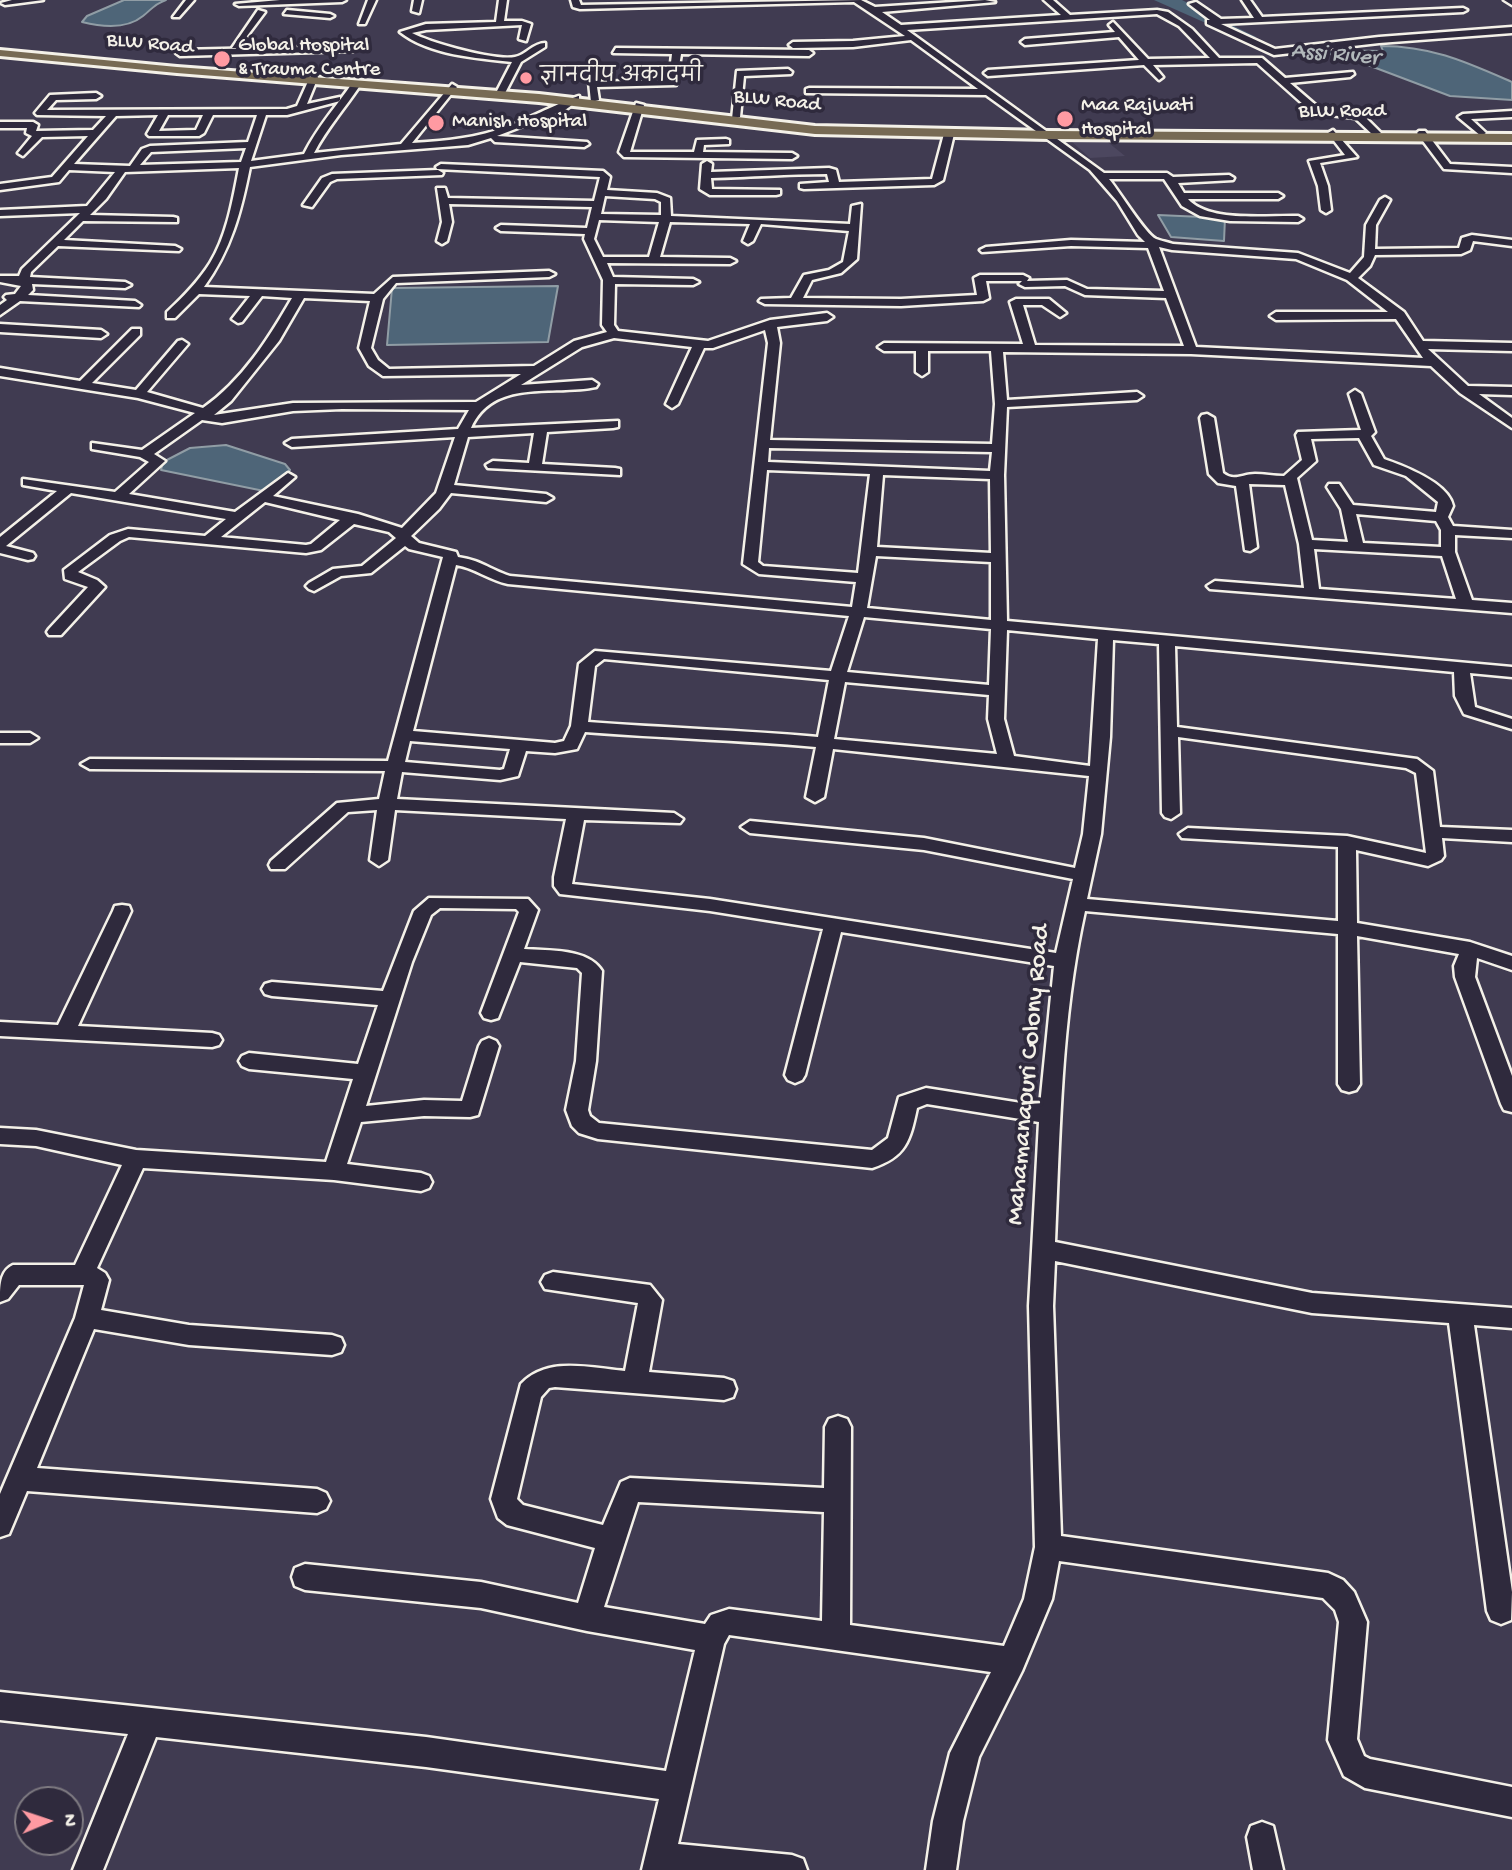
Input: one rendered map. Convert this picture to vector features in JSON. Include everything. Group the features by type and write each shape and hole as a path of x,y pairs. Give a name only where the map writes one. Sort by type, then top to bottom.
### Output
{"main road":[{"name":"BLW Road","path":"0,51 313,79 502,91 840,127 1046,133"},
{"path":"0,51 574,100 815,130 949,134 1512,136"},
{"name":"BLW Road","path":"1336,135 1481,133 1512,136"}],"street":[{"path":"4,4 39,0"},
{"path":"176,15 190,0"},
{"path":"330,16 282,6 238,8 261,12 282,6 293,1 342,0"},
{"path":"362,22 372,0"},
{"path":"416,11 418,0"},
{"path":"499,24 503,0"},
{"path":"575,0 580,7 607,3 855,0 874,10 1094,168 1121,199 1151,243 1191,349"},
{"path":"1048,0 1069,18"},
{"path":"1246,0 1259,19"},
{"path":"1507,0 1512,3"},
{"path":"874,10 989,1 1015,21"},
{"path":"1399,2 1414,12"},
{"path":"1193,4 1214,21 1274,52 1512,30"},
{"path":"1180,23 1463,10"},
{"path":"234,46 261,12"},
{"path":"898,28 1163,12 1180,23 1215,59"},
{"path":"1334,15 1349,26"},
{"path":"1104,16 1159,77"},
{"path":"523,39 527,24 426,27 404,32 429,45 483,57 517,60 542,46"},
{"path":"1361,25 1407,24 1427,36"},
{"path":"813,34 816,35 816,44"},
{"path":"1025,42 1122,34"},
{"path":"745,53 745,47 750,46 910,38"},
{"path":"167,66 191,40"},
{"path":"1054,40 1062,48"},
{"path":"180,53 350,49"},
{"path":"616,51 809,53"},
{"path":"594,100 591,84 595,83 673,83 677,52"},
{"path":"1072,56 1100,55"},
{"path":"502,91 517,60"},
{"path":"988,73 1147,62 1259,60 1316,111 1358,115 1376,133"},
{"path":"735,117 740,73 788,72"},
{"path":"1284,81 1350,74"},
{"path":"301,108 313,79"},
{"path":"307,157 323,126 336,115 356,83"},
{"path":"404,148 450,88"},
{"path":"809,91 990,92"},
{"path":"96,96 53,97 40,113 287,112 337,99"},
{"path":"67,167 127,169 246,165 468,142 512,129 574,100"},
{"path":"638,107 625,154 792,156"},
{"path":"164,114 152,134 199,133 209,113"},
{"path":"171,316 196,290 217,261 237,205 262,113"},
{"path":"0,187 50,182 67,167 112,114"},
{"path":"1481,133 1463,117 1512,114"},
{"path":"30,125 38,115"},
{"path":"0,125 34,126 32,134 95,133"},
{"path":"512,129 548,128"},
{"path":"23,153 38,134"},
{"path":"804,186 930,183 938,180 949,134"},
{"path":"1326,210 1323,186 1314,161 1352,157 1336,135"},
{"path":"1424,135 1448,167 1512,170"},
{"path":"484,139 584,144"},
{"path":"440,170 468,142"},
{"path":"726,142 700,142 707,175 705,188 710,192 776,192"},
{"path":"0,311 27,290 23,281 26,271 145,151 252,145"},
{"path":"440,170 447,222 442,241"},
{"path":"308,205 330,177 440,170 598,173 605,177 589,239 609,280 608,325 614,334"},
{"path":"707,175 829,171 832,172 835,186"},
{"path":"1101,176 1160,175 1171,180 1229,178"},
{"path":"1171,180 1192,209 1206,214 1239,218 1298,219"},
{"path":"1182,196 1278,196"},
{"path":"443,201 663,198 666,200 666,217 653,261"},
{"path":"1351,278 1365,267 1372,252 1371,225 1385,200"},
{"path":"795,301 808,277 832,274 848,264 857,206"},
{"path":"0,213 90,209"},
{"path":"593,217 666,217 855,228"},
{"path":"81,218 173,220"},
{"path":"748,241 757,221"},
{"path":"501,228 589,231"},
{"path":"1372,252 1461,251 1466,248 1466,240 1472,238 1512,243"},
{"path":"55,243 175,249"},
{"path":"765,301 874,304 983,298 981,278 1020,267 1071,243 1151,243 1172,247 1298,256 1351,278 1400,315 1433,362 1464,390 1512,424"},
{"path":"986,250 1020,267 1085,292 1170,295"},
{"path":"600,260 730,261"},
{"path":"1020,267 1029,302"},
{"path":"533,370 403,374 379,369 367,356 365,348 377,298 393,280 549,274"},
{"path":"0,279 125,285"},
{"path":"609,280 693,282"},
{"path":"769,284 765,301 765,326 774,343 750,564 752,568 863,578"},
{"path":"196,290 377,298"},
{"path":"238,319 258,294"},
{"path":"144,454 208,413 226,398 275,338 299,296"},
{"path":"0,297 135,305"},
{"path":"1030,348 1016,302 1045,301 1060,313"},
{"path":"1276,316 1400,315"},
{"path":"314,586 338,572 370,568 405,536 438,502 447,488 462,433 471,414 533,370 578,344 614,334 699,345 724,342 765,326 827,317"},
{"path":"0,328 101,334"},
{"path":"84,384 136,332"},
{"path":"139,394 182,344"},
{"path":"672,404 699,345"},
{"path":"1419,345 1512,346"},
{"path":"884,347 1191,349 1433,362"},
{"path":"922,372 922,351 925,348"},
{"path":"997,348 1001,404 997,475 999,624 996,719 1007,760"},
{"path":"0,372 139,394 208,413"},
{"path":"501,391 592,384"},
{"path":"1464,390 1512,391"},
{"path":"1312,593 1306,544 1290,481 1292,474 1309,461 1303,435 1363,434 1368,430 1355,394"},
{"path":"1001,404 1137,396"},
{"path":"208,413 207,418 222,419 293,407 479,406"},
{"path":"1207,418 1216,474 1223,480 1242,483 1252,478 1290,481"},
{"path":"292,443 613,424"},
{"path":"535,467 541,429"},
{"path":"1363,434 1379,462 1411,473 1443,497 1446,506 1448,552 1465,603"},
{"path":"762,444 847,446 901,443 999,448"},
{"path":"97,446 156,458 156,465 118,497"},
{"path":"493,465 615,472"},
{"path":"760,466 997,475"},
{"path":"815,797 838,675 859,610 869,551 877,469"},
{"path":"206,542 288,477"},
{"path":"28,482 236,516"},
{"path":"1242,483 1250,547"},
{"path":"1334,487 1348,509 1356,546"},
{"path":"447,488 546,498"},
{"path":"0,547 68,489"},
{"path":"261,497 354,517 394,529 414,546 450,554 451,560 395,766 379,860"},
{"path":"55,632 97,587 93,583 70,576 71,570 121,535 153,502"},
{"path":"1348,509 1512,534"},
{"path":"121,535 136,532 206,542 306,550 316,547 354,517"},
{"path":"1306,544 1448,552"},
{"path":"0,547 28,556"},
{"path":"869,551 998,558"},
{"path":"451,560 476,564 487,573 508,580 859,610 1512,672"},
{"path":"1215,586 1512,608"},
{"name":"Mahamanapuri Colony Road","path":"941,1870 948,1821 965,1753 1012,1661 1038,1599 1048,1547 1042,1426 1042,1249 1050,1116 1064,961 1092,834 1102,747 1102,664 1106,634"},
{"path":"1167,640 1171,813"},
{"path":"404,735 519,746 564,747 574,741 579,726 587,664 601,654 997,691"},
{"path":"1462,667 1463,704 1475,714 1512,724"},
{"path":"579,726 689,735 721,733 1007,760 1098,772"},
{"path":"1168,731 1411,763 1424,771 1436,850 1435,856 1428,860 1347,842 1188,834"},
{"path":"0,738 30,738"},
{"path":"89,764 395,766 507,775 512,772 519,746"},
{"path":"278,865 343,807 387,804 674,819"},
{"path":"576,814 563,877 564,886 568,890 710,905 1064,961"},
{"path":"750,827 925,844 1081,875"},
{"path":"1434,832 1512,836"},
{"path":"1347,842 1349,1084"},
{"path":"334,1171 390,999 423,911 436,902 527,905 528,915 491,1013"},
{"path":"1075,904 1291,920 1347,927 1470,949 1512,963"},
{"path":"65,1031 122,911"},
{"path":"795,1075 834,924"},
{"path":"1470,949 1464,966 1465,977 1512,1104"},
{"path":"512,954 582,962 592,971 586,1060 577,1110 580,1120 587,1127 598,1131 872,1159 885,1156 893,1149 899,1140 907,1103 915,1098 926,1096 1050,1116"},
{"path":"272,989 390,999"},
{"path":"0,1029 212,1040"},
{"path":"352,1115 424,1108 470,1109 489,1046"},
{"path":"250,1060 366,1073"},
{"path":"0,1136 36,1138 136,1159 334,1171 421,1182"},
{"path":"82,1275 136,1159"},
{"path":"1042,1249 1312,1303 1512,1318"},
{"path":"0,1293 13,1275 82,1275 92,1276 97,1280 87,1318 0,1525"},
{"path":"553,1282 642,1292 650,1300 635,1380"},
{"path":"1460,1314 1501,1611"},
{"path":"87,1318 189,1335 332,1345"},
{"path":"611,1539 516,1516 507,1510 504,1499 530,1392 541,1380 555,1376 635,1380 724,1389"},
{"path":"836,1637 838,1427"},
{"path":"20,1479 317,1501"},
{"path":"587,1618 611,1539 631,1489 838,1501"},
{"path":"1048,1547 1328,1586 1341,1594 1349,1606 1353,1622 1342,1740 1354,1766 1365,1773 1512,1802"},
{"path":"306,1577 481,1595 587,1618 711,1639"},
{"path":"792,1870 658,1864 711,1639 721,1624 729,1622 1012,1661"},
{"path":"0,1706 426,1752 677,1787"},
{"path":"88,1870 148,1721"},
{"path":"1262,1837 1268,1870"}],"shaded area":[{"path":"1104,139 1125,156 1090,158 1071,141"}],"water":[{"path":"124,0 166,0 129,24 106,26 82,22 87,16"},
{"path":"1381,46 1433,52 1479,68 1512,82 1512,100 1450,96 1352,59 1312,50 1383,51"},
{"path":"1158,215 1225,218 1224,241 1171,237"},
{"path":"558,286 548,342 387,345 392,288"},
{"path":"226,445 285,464 290,470 264,491 161,470 163,462 190,448"}],"waterway":[{"name":"Assi River","path":"1161,0 1173,1 1249,37"}],"place":[{"name":"Global Hospital & Trauma Centre","path":"222,59"},
{"name":"ज्ञानदीप अकादमी","path":"526,78"},
{"name":"Maa Rajwati Hospital","path":"1065,119"},
{"name":"Manish Hospital","path":"436,123"}]}
